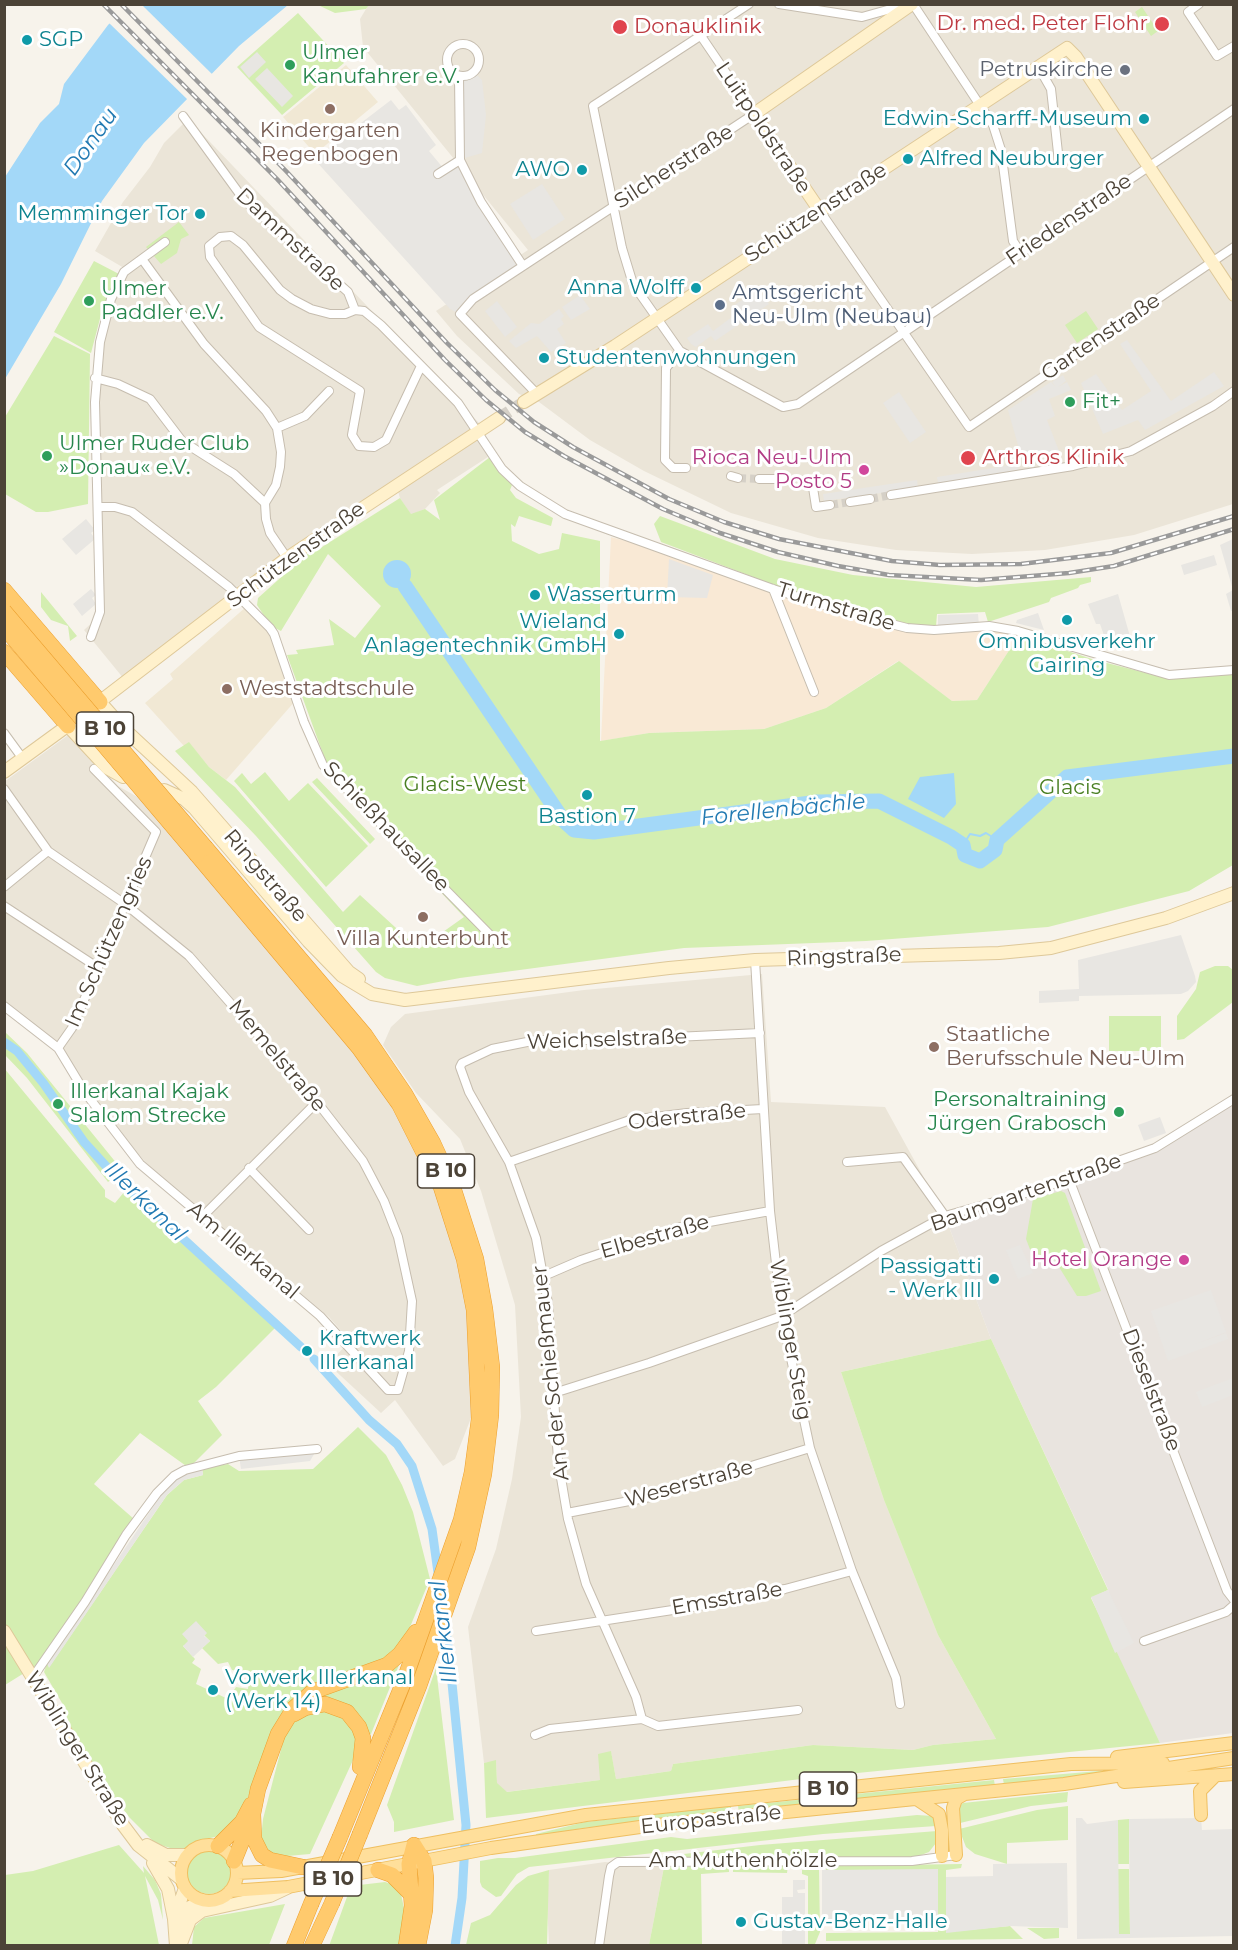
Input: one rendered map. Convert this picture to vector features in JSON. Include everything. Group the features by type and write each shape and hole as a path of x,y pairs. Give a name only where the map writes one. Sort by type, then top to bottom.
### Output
{"highway":[{"path":"4,590 97,704"},
{"name":"B 10","path":"4,610 359,1048 399,1104 441,1187 464,1258 474,1310 479,1419 472,1473 458,1532 429,1615 294,1946"},
{"name":"B 10","path":"4,627 365,1035 411,1103 433,1143 452,1184 476,1259 492,1367 491,1415 484,1474 462,1566 431,1654 332,1903 312,1946"},
{"path":"4,652 71,723"},
{"name":"B 10","path":"218,1846 242,1822 258,1789 278,1734 294,1708 312,1692 365,1675 393,1660 429,1615"},
{"path":"287,1720 304,1708 318,1705 338,1707 352,1716 359,1726 363,1744 356,1794"},
{"path":"235,1867 253,1814 258,1789"},
{"path":"253,1814 254,1839 262,1855 280,1863 303,1867"},
{"path":"414,1845 425,1910 418,1946"},
{"path":"406,1946 411,1921 410,1893 416,1863"},
{"name":"B 10","path":"378,1870 392,1875 410,1893"}],"main road":[{"name":"Silcherstraße","path":"754,114 911,4"},
{"name":"Schützenstraße","path":"524,402 657,318 1064,49 1071,49 1149,166"},
{"name":"Luitpoldstraße","path":"754,114 820,211"},
{"path":"1149,166 1233,296"},
{"name":"Schützenstraße","path":"97,704 287,558 499,418"},
{"name":"Ringstraße","path":"97,704 192,792 349,972 370,987 388,991 414,995 456,994"},
{"path":"4,772 71,723 107,768 123,777"},
{"name":"Ringstraße","path":"164,790 184,799 194,808 326,961 358,988 385,998 405,1000 669,968 755,960 999,953 1051,948 1166,918 1231,893"},
{"name":"Wiblinger Straße","path":"4,1631 131,1835 146,1852 183,1883"},
{"path":"1071,1764 1233,1743"},
{"name":"Europastraße","path":"231,1890 288,1887 491,1848 647,1826 1064,1784 1233,1758"},
{"name":"Europastraße","path":"235,1867 268,1872 303,1867 586,1815 1071,1764 1194,1763"},
{"path":"1064,1784 1169,1780 1233,1774"},
{"path":"1201,1815 1200,1791 1215,1776"},
{"path":"1169,1780 1191,1785 1200,1791"},
{"path":"956,1855 953,1808 956,1799 963,1795"},
{"path":"918,1800 939,1814 942,1830 942,1856"},
{"name":"Wiblinger Straße","path":"131,1835 158,1852 174,1856 187,1855"},
{"path":"174,1919 183,1883 180,1870 187,1855 204,1845 218,1846 235,1867 231,1890"},
{"path":"146,1852 165,1881 177,1943"},
{"path":"177,1943 187,1909 202,1900 183,1883"},
{"path":"177,1943 190,1920 202,1911 270,1896 288,1887"},
{"name":"B 10","path":"202,1900 218,1899 231,1890"}],"street":[{"path":"686,468 673,468 665,460 666,368 680,351 629,275 593,106 749,4"},
{"path":"779,4 853,16 869,16 911,4 993,125 999,144 1013,240 1021,253"},
{"path":"1199,4 1188,12 1217,56 1233,46"},
{"path":"853,16 864,24 871,34"},
{"name":"Luitpoldstraße","path":"701,36 754,114"},
{"path":"1038,66 1051,89 1059,162"},
{"path":"459,75 460,160 481,202 523,266"},
{"name":"Friedenstraße","path":"680,351 783,407 798,404 1233,109"},
{"name":"Silcherstraße","path":"537,394 460,314 473,298 492,285 754,114"},
{"name":"Dammstraße","path":"183,116 244,200 348,292 355,310 364,311 381,325 458,403 478,432"},
{"path":"438,174 460,160"},
{"name":"Luitpoldstraße","path":"820,211 969,427"},
{"path":"355,310 345,314 330,314 311,309 292,300 280,290 243,245 231,236 220,237 209,246 210,257 259,327 360,391 352,435 358,446 374,447 386,440 421,366"},
{"path":"91,637 100,612 95,378 100,342 111,299 124,272 165,242"},
{"name":"Gartenstraße","path":"969,427 1233,247"},
{"path":"142,259 204,344 266,411 277,429 280,467 276,485 265,503"},
{"path":"95,378 118,384 150,399 163,412 182,441 234,474 265,503 270,533 287,558"},
{"path":"277,429 305,416 329,391"},
{"path":"891,495 1073,466 1131,451 1213,406 1233,391"},
{"name":"Turmstraße","path":"478,432 502,469 520,486 565,514 773,589 852,614 907,628 934,630 989,626 1018,631 1169,675 1233,670"},
{"path":"759,479 788,479"},
{"path":"809,480 812,481 816,507 830,505"},
{"path":"850,502 870,499"},
{"name":"Schießhausallee","path":"99,507 116,507 132,512 238,595 274,634 304,722 323,765 499,944"},
{"path":"773,589 814,692"},
{"path":"4,733 23,759"},
{"name":"Im Schützengries","path":"58,1048 72,1028 156,832 94,769"},
{"name":"Memelstraße","path":"4,789 48,851 125,904 189,956 317,1102 369,1172 384,1201 407,1269 412,1301 409,1351 398,1390 388,1390"},
{"path":"4,887 48,851"},
{"path":"4,906 97,967"},
{"name":"Wiblinger Steig","path":"755,960 770,1211 782,1316 810,1448 852,1571 896,1678 900,1704"},
{"name":"Am Illerkanal","path":"4,1006 58,1048 84,1091 140,1164 320,1316 388,1390"},
{"name":"Weichselstraße","path":"460,1067 462,1063 478,1054 520,1042 760,1033"},
{"name":"An der Schießmauer","path":"460,1067 469,1092 509,1162 525,1204 544,1276 558,1462 567,1513 586,1584 636,1697 642,1719"},
{"name":"Baumgartenstraße","path":"554,1393 649,1364 782,1316 881,1251 945,1216 1069,1179 1165,1143 1233,1099"},
{"path":"202,1216 317,1102"},
{"name":"Oderstraße","path":"509,1162 630,1120 687,1113 763,1109"},
{"path":"847,1162 903,1157 945,1216"},
{"path":"249,1168 309,1230"},
{"name":"Dieselstraße","path":"1069,1179 1227,1591 1233,1600"},
{"name":"Elbestraße","path":"544,1276 581,1260 676,1227 770,1211"},
{"name":"Weserstraße","path":"567,1513 650,1497 810,1448"},
{"path":"33,1677 85,1602 131,1528 157,1493 174,1476 240,1456 317,1449"},
{"name":"Emsstraße","path":"600,1619 705,1605 785,1589 852,1571"},
{"path":"1144,1641 1226,1612 1233,1605"},
{"path":"536,1631 600,1619"},
{"path":"535,1735 550,1729 642,1719 658,1726 798,1710"},
{"name":"Am Muthenhölzle","path":"599,1946 611,1867 618,1862 912,1861 956,1855"}],"shaded area":[{"path":"369,4 1233,5 1233,504 1134,535 1045,550 972,554 896,550 818,538 731,513 644,471 590,440 539,402 519,394 457,336 436,311 528,250 363,47 360,19"},
{"name":"Ulmer Kanufahrer e.V.","path":"257,52 266,62 249,78 240,67"},
{"name":"Kindergarten Regenbogen","path":"346,65 378,102 315,154 283,117"},
{"name":"Ulmer Kanufahrer e.V.","path":"267,68 293,96 282,107 255,79"},
{"path":"477,75 482,80 486,115 482,153 461,159 523,266 460,314 450,309 314,159 391,100 399,110 406,105 436,145 429,151 444,169 460,159 459,76"},
{"path":"188,119 479,423 491,455 437,490 440,493 425,509 411,515 400,498 397,488 124,679 84,630 97,618 100,494 91,396 96,352 124,268 95,251 123,202 150,167 164,143"},
{"path":"542,184 565,219 533,240 510,204"},
{"path":"758,289 769,304 715,341 711,336 696,347 691,344 687,338 708,324 713,331 736,314 732,307"},
{"path":"580,295 590,309 571,320 562,307"},
{"path":"497,301 517,327 505,337 485,311"},
{"path":"559,309 564,316 561,319 564,324 557,329 566,343 551,352 537,336 516,348 509,341 531,323 539,324"},
{"path":"1127,340 1171,401 1214,372 1224,386 1145,430 1138,420 1103,434 1081,383 1096,374 1122,410 1151,391 1120,344"},
{"path":"1063,375 1066,381 1058,387 1067,382 1071,390 1049,399 1055,416 1047,420 1059,451 1022,459 1008,410 1051,382 1056,387 1052,382"},
{"path":"899,392 926,432 910,443 883,403"},
{"path":"1018,464 1019,475 939,488 937,477"},
{"path":"917,480 918,488 824,501 823,494"},
{"path":"86,519 95,530 91,533 95,539 76,555 62,539"},
{"path":"611,537 659,550 804,602 903,631 932,634 990,630 1019,635 977,700 952,701 898,661 826,708 764,729 649,733 601,741"},
{"path":"1233,539 1234,610 1231,611 1226,594 1233,590 1220,545"},
{"path":"1214,555 1217,565 1184,575 1181,565"},
{"path":"669,559 713,575 707,598 667,597"},
{"path":"91,589 96,595 92,598 96,604 82,616 73,604"},
{"path":"1118,594 1131,640 1129,649 1118,650 1108,647 1100,624 1096,624 1088,604"},
{"name":"Weststadtschule","path":"247,606 270,628 296,700 226,780 209,767 189,743 184,746 145,703 173,679 170,674"},
{"path":"1038,613 1044,630 1016,623 1017,620"},
{"path":"978,614 979,625 938,626 938,615"},
{"path":"71,733 118,786 141,799 352,1048 403,1124 429,1176 446,1220 461,1274 472,1341 471,1418 455,1459 443,1466 395,1400 381,1413 328,1364 350,1341 329,1317 149,1166 117,1131 60,1048 5,1003 4,782"},
{"name":"Staatliche Berufsschule Neu-Ulm","path":"1181,935 1196,982 1188,991 1181,994 1079,996 1079,1001 1039,1003 1039,991 1079,989 1078,960"},
{"path":"762,974 771,1102 885,1107 945,1216 991,1339 841,1372 884,1500 938,1635 996,1739 933,1745 913,1750 813,1745 673,1764 671,1771 616,1779 611,1752 600,1780 506,1792 497,1784 496,1761 484,1763 468,1627 496,1549 512,1479 521,1417 515,1305 481,1191 460,1139 416,1093 383,1045 391,1027 405,1014 584,990"},
{"path":"1233,1100 1233,1733 1160,1743 1115,1653 1108,1589 991,1339 945,1216 1155,1148"},
{"path":"1160,1117 1166,1133 1144,1141 1138,1125"},
{"path":"1020,1245 1033,1273 1018,1279 1006,1250"},
{"name":"Hotel Orange","path":"1211,1290 1226,1332 1193,1345 1226,1333 1228,1339 1168,1361 1151,1311"},
{"path":"1233,1378 1233,1395 1202,1407 1196,1392"},
{"path":"317,1449 310,1461 241,1469 239,1456"},
{"path":"202,1468 203,1475 184,1480 167,1495 49,1668 47,1663 164,1491 177,1477"},
{"path":"1108,1590 1134,1643 1115,1653 1091,1597"},
{"path":"196,1621 207,1633 204,1636 210,1641 193,1657 183,1646 188,1641 182,1634"},
{"path":"1076,1818 1082,1818 1087,1824 1118,1820 1119,1934 1130,1934 1129,1819 1201,1818 1202,1830 1233,1829 1233,1936 1077,1939"},
{"path":"605,1862 664,1867 649,1945 549,1945 547,1901 549,1870"},
{"path":"1067,1863 1068,1928 1010,1926 946,1933 946,1877 993,1876 993,1864"},
{"path":"938,1869 938,1921 822,1921 822,1870"},
{"name":"Gustav-Benz-Halle","path":"793,1880 805,1880 805,1889 797,1890 798,1893 805,1893 805,1945 782,1945 782,1897 793,1897"}],"green space":[{"path":"318,5 369,5 366,9 335,13"},
{"path":"1142,7 1158,31 1151,36 1135,12"},
{"name":"Ulmer Kanufahrer e.V.","path":"298,13 344,63 282,115 237,67"},
{"path":"179,222 189,235 181,239 177,253 161,264 146,247"},
{"name":"Ulmer Paddler e.V.","path":"94,261 119,274 102,311 91,353 54,332"},
{"path":"1086,311 1098,329 1077,343 1065,325"},
{"name":"Ulmer Ruder Club »Donau« e.V.","path":"54,336 90,354 88,504 48,512 36,512 5,494 5,417"},
{"name":"Glacis","path":"490,457 512,485 510,490 516,498 553,518 551,526 519,516 515,527 511,524 512,541 539,554 559,549 562,533 600,541 600,741 649,733 764,729 826,708 899,661 952,701 977,700 1019,635 1095,660 1166,678 1233,674 1233,865 1189,891 1048,927 866,941 684,948 460,978 417,986 385,978 376,972 256,836 175,751 189,742 209,767 235,787 343,912 360,895 419,949 464,917 388,836 367,803 326,762 287,655 298,654 296,650 334,645 329,619 355,638 381,606 328,554 281,631 271,626 257,605 258,598 307,554 400,498 411,514 425,509 440,520 434,500"},
{"path":"660,516 775,559 853,575 976,587 1091,577 1091,582 1051,598 1049,602 988,622 985,612 937,614 936,626 904,624 857,613 790,591 661,542 654,524"},
{"path":"41,592 77,636 70,641 68,626 51,620 41,607"},
{"path":"265,772 289,801 308,783 368,846 326,887 234,781 242,773 251,784"},
{"path":"317,778 375,839 370,844 312,782"},
{"path":"1215,966 1228,966 1233,970 1233,1002 1184,1039 1177,1040 1177,1016 1196,989 1200,972"},
{"path":"1109,1016 1161,1016 1161,1051 1109,1051"},
{"name":"Illerkanal Kajak Slalom Strecke","path":"5,1032 27,1053 122,1170 108,1182 27,1078 5,1055"},
{"path":"4,1068 105,1190 105,1197 115,1203 125,1191 276,1327 216,1387 198,1401 222,1435 189,1468 140,1433 94,1484 134,1519 98,1577 37,1665 5,1685"},
{"path":"1061,1191 1065,1193 1101,1291 1086,1296 1077,1296 1054,1259 1031,1252 1026,1239 1033,1199"},
{"path":"991,1339 1108,1590 1091,1598 1160,1743 817,1777 486,1818 484,1763 496,1760 497,1783 507,1792 600,1780 598,1754 611,1751 616,1779 671,1771 673,1764 813,1745 913,1750 933,1745 996,1739 938,1635 884,1500 841,1372"},
{"path":"358,1427 386,1455 413,1512 430,1579 405,1639 392,1654 358,1672 275,1726 246,1803 237,1817 219,1836 193,1842 184,1849 176,1850 155,1843 129,1817 92,1766 70,1726 62,1703 44,1672 47,1663 49,1667 167,1495 184,1480 203,1475 202,1468 228,1464 239,1471 313,1469","holes":["207,1633 204,1635 210,1641 202,1648 218,1664 228,1662 232,1670 249,1673 248,1689 236,1687 228,1699 196,1684 201,1669 192,1663 195,1659 183,1646"]},
{"path":"401,1660 371,1734 366,1735 314,1698 366,1681"},
{"path":"436,1668 454,1820 394,1832 394,1822 387,1805"},
{"path":"322,1709 336,1712 355,1728 359,1747 310,1854 276,1857 271,1855 261,1838 263,1819 285,1734 294,1721 305,1713"},
{"path":"1123,1769 1123,1771 1004,1785 1003,1779"},
{"path":"994,1780 995,1786 739,1813 738,1806"},
{"path":"1068,1792 1067,1802 1031,1806 956,1824 958,1807 963,1803"},
{"path":"731,1806 731,1812 584,1828 536,1836 536,1834 585,1822"},
{"path":"1068,1806 1068,1840 1007,1843 1007,1864 975,1854 966,1847 959,1829 1037,1810"},
{"path":"917,1815 933,1816 936,1826 823,1834 529,1867 517,1874 501,1896 496,1897 482,1887 480,1882 480,1861 498,1858 515,1858 671,1837 687,1839"},
{"path":"1129,1819 1129,1864 1118,1864 1118,1820"},
{"path":"937,1831 936,1843 929,1852 916,1857 633,1860 760,1845"},
{"path":"119,1845 144,1873 143,1866 155,1880 161,1894 163,1920 158,1900 145,1876 159,1945 5,1945 5,1875 33,1871"},
{"path":"209,1850 218,1851 225,1856 230,1863 230,1881 225,1888 218,1893 209,1894 200,1893 193,1888 188,1881 187,1872 188,1863 193,1856 200,1851"},
{"path":"962,1864 961,1868 946,1870 946,1932 1010,1926 1023,1939 826,1941 826,1933 938,1932 938,1870 826,1870 826,1866"},
{"path":"788,1865 787,1873 733,1872 733,1866"},
{"path":"729,1866 729,1872 701,1874 702,1945 649,1945 664,1867"},
{"path":"809,1867 819,1868 820,1932 815,1944 808,1944 808,1876 802,1874 802,1870"},
{"path":"1118,1869 1129,1869 1130,1934 1118,1934"},
{"path":"549,1870 547,1945 466,1945 471,1923 490,1915 516,1885 528,1876"},
{"path":"385,1882 394,1885 401,1894 405,1913 401,1945 329,1946 351,1886"},
{"path":"285,1904 269,1945 192,1945 194,1927 204,1918"},
{"path":"1027,1928 1059,1928 1059,1938 1044,1939"}],"water":[{"name":"Donau","path":"128,5 288,5 239,46 144,143 102,201 61,284 5,379 5,177 40,123 59,104 64,84 108,25"},
{"path":"397,560 407,564 411,574 407,584 397,588 387,584 383,574 387,564"},
{"path":"954,773 956,804 944,818 908,799 920,777"}],"pier":[{"path":"124,4 142,5 214,76 189,101 107,21"}],"waterway":[{"name":"Forellenbächle","path":"405,586 563,820 574,830 594,832 818,802 879,801 951,837 963,845 965,855 980,861 995,850 997,840 1067,777 1234,756"},
{"path":"963,845 970,834 980,836 986,833 997,840"},
{"name":"Illerkanal","path":"4,1042 17,1051 44,1084 84,1142 116,1177 301,1347"},
{"name":"Illerkanal","path":"314,1359 369,1420 397,1444 412,1466 432,1529 449,1653 466,1825 462,1898 455,1946"}],"tunnel":[{"path":"499,418 524,402"},
{"path":"738,478 759,479"},
{"path":"788,479 809,480"},
{"path":"870,499 891,495"},
{"path":"830,505 850,502"}],"railway":[{"path":"103,4 277,179 445,360 486,400 525,432 564,456 663,509 720,533 778,552 838,566 889,575 981,580 1069,573 1114,566 1234,529"},
{"path":"121,4 286,171 447,343 495,390 534,422 573,447 669,499 724,522 779,539 892,561 940,565 1021,564 1111,553 1234,516"}],"place":[{"name":"Dr. med. Peter Flohr","path":"1162,24"},
{"name":"Donauklinik","path":"620,27"},
{"name":"SGP","path":"27,40"},
{"name":"Ulmer Kanufahrer e.V.","path":"290,65"},
{"name":"Petruskirche","path":"1125,70"},
{"name":"Kindergarten Regenbogen","path":"330,109"},
{"name":"Edwin-Scharff-Museum","path":"1144,119"},
{"name":"Alfred Neuburger","path":"908,159"},
{"name":"AWO","path":"582,170"},
{"name":"Memminger Tor","path":"200,214"},
{"name":"Anna Wolff","path":"696,288"},
{"name":"Ulmer Paddler e.V.","path":"89,301"},
{"name":"Amtsgericht Neu-Ulm (Neubau)","path":"720,305"},
{"name":"Studentenwohnungen","path":"544,358"},
{"name":"Fit+","path":"1070,402"},
{"name":"Ulmer Ruder Club »Donau« e.V.","path":"47,456"},
{"name":"Arthros Klinik","path":"968,458"},
{"name":"Rioca Neu-Ulm Posto 5","path":"864,470"},
{"name":"Wasserturm","path":"535,595"},
{"name":"Omnibusverkehr Gairing","path":"1067,620"},
{"name":"Wieland Anlagentechnik GmbH","path":"619,634"},
{"name":"Weststadtschule","path":"227,689"},
{"name":"Bastion 7","path":"587,795"},
{"name":"Villa Kunterbunt","path":"423,917"},
{"name":"Staatliche Berufsschule Neu-Ulm","path":"934,1047"},
{"name":"Illerkanal Kajak Slalom Strecke","path":"58,1104"},
{"name":"Personaltraining Jürgen Grabosch","path":"1119,1112"},
{"name":"Hotel Orange","path":"1184,1260"},
{"name":"Passigatti - Werk III","path":"994,1279"},
{"name":"Kraftwerk Illerkanal","path":"307,1351"},
{"name":"Vorwerk Illerkanal (Werk 14)","path":"213,1690"},
{"name":"Gustav-Benz-Halle","path":"741,1922"}],"park label":[{"name":"Glacis-West","path":"465,785"}]}
